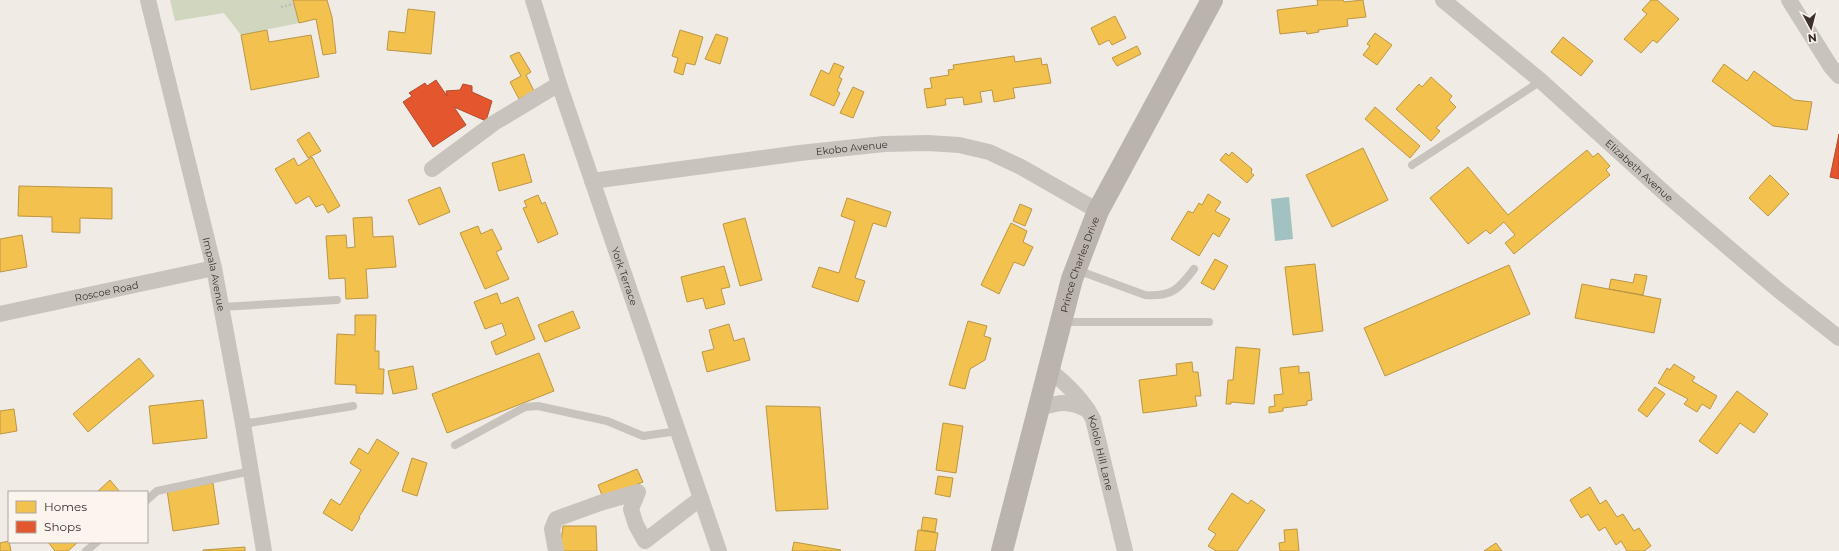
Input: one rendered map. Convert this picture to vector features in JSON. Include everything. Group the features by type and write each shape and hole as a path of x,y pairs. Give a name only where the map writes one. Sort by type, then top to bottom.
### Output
{"street":[{"name":"Impala Avenue","path":"148,0 214,268 243,424 264,551"},
{"name":"York Terrace","path":"533,0 559,84 719,551"},
{"name":"Prince Charles Drive","path":"1002,551 1076,270 1098,211 1212,0"},
{"name":"Elizabeth Avenue","path":"1443,0 1541,81 1674,202 1777,289 1839,338"},
{"path":"1789,0 1831,67 1839,76"},
{"path":"432,169 494,122 559,84"},
{"name":"Ekobo Avenue","path":"592,181 800,153 884,144 928,143 959,145 989,152 1021,167 1098,211"},
{"name":"Roscoe Road","path":"0,314 214,268"},
{"name":"Kololo Hill Lane","path":"1049,370 1074,391 1088,410 1098,436 1125,551"},
{"path":"1039,408 1070,402 1088,410"},
{"path":"556,551 552,529 556,519 571,513 638,492 631,509 636,525 645,541 701,498"}],"lane":[{"path":"1412,165 1541,81"},
{"path":"1076,270 1145,295 1156,296 1180,287 1194,269"},
{"path":"221,307 337,300"},
{"path":"1062,322 1209,322"},
{"path":"243,424 353,406"},
{"path":"455,445 525,407 538,406 607,421 643,436 678,431"},
{"path":"148,499 157,491 251,471"},
{"path":"86,551 96,543"}],"path":[{"path":"281,7 294,4"}],"green space":[{"path":"170,0 293,0 299,23 241,35 224,13 175,21"}],"water":[{"path":"1289,197 1293,239 1275,241 1271,199"}],"building: Homes":[{"path":"293,0 327,0 332,17 336,53 323,55 316,19 299,23"},
{"path":"1317,0 1343,0 1344,2 1363,0 1366,17 1347,19 1348,26 1318,30 1319,32 1307,34 1306,31 1280,34 1277,10 1318,5"},
{"path":"1651,0 1657,0 1679,19 1657,43 1653,40 1641,53 1624,39 1647,14 1642,10"},
{"path":"408,9 435,12 431,54 387,50 389,31 405,33"},
{"path":"1115,16 1126,38 1112,45 1109,40 1099,45 1091,28"},
{"path":"267,30 269,42 311,35 319,77 251,90 241,35"},
{"path":"680,30 703,37 695,65 686,63 683,75 674,72 678,58 672,56"},
{"path":"1375,33 1392,45 1377,65 1363,55 1370,46 1367,44"},
{"path":"716,34 728,38 720,64 705,59"},
{"path":"1563,37 1593,61 1581,76 1551,52"},
{"path":"1137,46 1141,54 1117,66 1112,58"},
{"path":"519,52 531,72 526,75 534,91 519,99 510,82 521,76 510,56"},
{"path":"1014,56 1015,62 1041,58 1042,65 1047,64 1051,83 1013,88 1015,98 994,102 992,90 980,92 982,102 964,105 963,97 945,99 946,105 927,108 924,89 932,88 930,78 949,75 948,70 954,69 953,65"},
{"path":"834,63 844,67 839,77 842,79 837,91 840,93 834,106 810,95 821,70 829,74"},
{"path":"1724,64 1747,81 1754,71 1794,100 1812,102 1807,130 1773,126 1712,81"},
{"path":"1431,77 1452,96 1449,100 1456,107 1436,128 1440,131 1431,141 1396,109 1419,84 1422,87"},
{"path":"853,87 864,92 853,118 840,113"},
{"path":"1375,107 1420,146 1410,158 1365,119"},
{"path":"309,132 321,151 308,158 297,140"},
{"path":"1363,148 1388,200 1332,227 1306,175"},
{"path":"1587,150 1593,157 1598,153 1610,166 1606,170 1610,175 1514,254 1505,243 1515,235 1504,222 1490,234 1486,230 1468,244 1430,198 1468,167 1508,215"},
{"path":"1232,152 1252,169 1251,173 1254,175 1247,183 1220,160 1226,153 1229,156"},
{"path":"524,154 532,182 499,191 492,163"},
{"path":"312,157 340,206 328,213 323,204 316,207 309,196 296,204 275,169 294,158 298,166"},
{"path":"1770,175 1789,194 1768,216 1749,198"},
{"path":"19,186 112,188 112,219 80,218 80,233 52,232 52,217 18,216"},
{"path":"440,187 450,212 419,225 408,200"},
{"path":"1208,194 1221,202 1215,211 1230,219 1219,237 1213,233 1199,256 1171,239 1188,211 1193,213 1199,203 1202,205"},
{"path":"538,195 542,204 545,202 558,234 538,243 523,208 527,207 524,201"},
{"path":"847,198 891,212 886,227 873,223 855,278 865,281 858,302 812,287 819,267 839,273 855,221 841,216"},
{"path":"1020,204 1032,209 1025,226 1013,221"},
{"path":"372,217 373,237 393,236 396,267 366,269 368,298 346,299 345,278 329,279 326,236 346,235 347,248 355,247 353,218"},
{"path":"745,218 762,280 740,286 723,224"},
{"path":"1011,223 1027,231 1023,242 1033,247 1024,266 1014,262 999,294 981,285"},
{"path":"478,226 481,234 492,229 502,249 496,252 509,279 485,289 460,233"},
{"path":"22,235 27,267 0,272 0,239"},
{"path":"1215,259 1228,266 1214,290 1201,283"},
{"path":"1315,264 1323,331 1293,335 1285,267"},
{"path":"1509,265 1530,314 1385,376 1364,328"},
{"path":"724,266 730,287 721,289 725,304 706,309 703,298 687,302 681,277"},
{"path":"1635,274 1647,276 1643,295 1609,289 1611,279 1633,283"},
{"path":"1582,284 1661,299 1654,333 1575,318"},
{"path":"497,293 501,304 518,297 535,339 496,355 491,342 506,335 502,323 485,329 474,302"},
{"path":"573,311 580,328 545,342 538,325"},
{"path":"355,315 376,315 375,351 379,351 379,369 384,369 383,394 356,393 356,385 335,384 337,334 355,335"},
{"path":"968,321 987,326 984,336 991,338 985,360 970,369 965,389 949,385"},
{"path":"729,324 734,341 744,338 750,360 707,372 702,352 714,349 709,330"},
{"path":"1236,347 1260,349 1254,404 1231,402 1231,404 1226,404 1228,380 1233,380"},
{"path":"539,353 554,391 447,433 432,394"},
{"path":"139,358 154,376 88,432 73,414"},
{"path":"1192,362 1193,372 1198,372 1201,396 1195,396 1197,406 1143,413 1139,380 1177,375 1176,364"},
{"path":"1674,364 1695,377 1692,381 1717,396 1710,409 1702,404 1697,412 1684,404 1688,399 1658,383 1667,368 1670,370"},
{"path":"413,366 417,389 393,394 388,371"},
{"path":"1299,366 1299,373 1309,372 1312,400 1307,401 1307,405 1283,408 1283,411 1269,413 1269,407 1275,406 1274,395 1283,394 1280,368"},
{"path":"1655,387 1665,394 1647,417 1638,410"},
{"path":"1737,391 1768,414 1754,433 1740,423 1717,454 1699,441"},
{"path":"203,400 207,438 153,444 149,406"},
{"path":"766,406 820,407 828,509 776,511"},
{"path":"14,409 17,431 0,434 0,411"},
{"path":"943,423 963,426 956,473 936,470"},
{"path":"377,439 399,453 359,517 360,518 352,531 323,513 331,499 340,505 361,470 350,463 359,448 368,454"},
{"path":"412,458 427,463 417,496 402,491"},
{"path":"637,469 643,482 603,498 598,485"},
{"path":"938,476 953,478 950,497 935,494"},
{"path":"110,480 119,491 98,491"},
{"path":"213,483 219,524 173,531 167,490"},
{"path":"1590,487 1600,504 1606,500 1617,517 1623,514 1634,531 1639,528 1651,546 1644,551 1627,551 1621,541 1616,545 1605,527 1599,531 1588,514 1581,518 1570,500"},
{"path":"1232,493 1248,504 1251,500 1265,510 1237,551 1216,551 1208,546 1216,534 1208,529"},
{"path":"923,517 937,519 935,532 921,530"},
{"path":"563,526 596,526 597,551 560,551"},
{"path":"1297,529 1299,551 1280,551 1279,543 1285,542 1284,530"},
{"path":"918,530 938,533 935,551 915,551"},
{"path":"8,541 11,551 0,551 0,543"},
{"path":"794,542 841,550 792,551"},
{"path":"49,543 77,543 68,551 55,551"},
{"path":"1496,543 1502,551 1484,551"},
{"path":"245,547 245,551 203,551 203,550"}],"building: Shops":[{"path":"436,80 447,96 446,91 460,90 463,84 472,86 472,92 492,101 486,121 454,107 466,125 433,147 403,102 412,96 409,93 425,83 427,86"},
{"path":"1839,134 1839,179 1830,177"}]}
